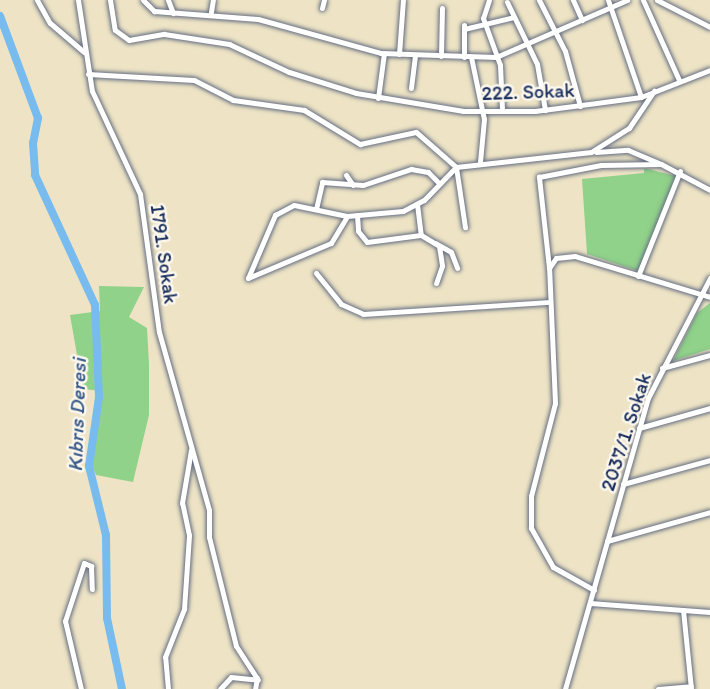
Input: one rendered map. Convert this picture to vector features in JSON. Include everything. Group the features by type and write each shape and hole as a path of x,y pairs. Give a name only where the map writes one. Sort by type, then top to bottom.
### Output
{"street":[{"path":"37,0 50,23 84,52"},
{"name":"1791. Sokak","path":"78,0 88,74 101,115 140,194 159,332 191,448 236,646 258,680"},
{"path":"110,0 116,30 129,40 164,34 229,44 289,72 378,98 384,53"},
{"path":"143,0 154,11 211,12 384,53 468,57 496,57 627,0"},
{"path":"168,0 173,13"},
{"path":"211,12 213,0"},
{"path":"316,0 324,0 322,8"},
{"path":"399,54 403,0"},
{"path":"489,0 484,28 496,57 502,110"},
{"path":"539,0 555,31 580,106"},
{"path":"573,0 582,20"},
{"path":"608,0 641,97"},
{"path":"643,0 680,80"},
{"path":"657,0 710,27"},
{"path":"507,2 544,86 545,110"},
{"path":"441,56 442,8"},
{"path":"480,162 481,109 468,57 464,27 484,28 514,17"},
{"path":"411,88 415,55"},
{"name":"222. Sokak","path":"378,98 481,109 545,110 641,97 655,89 710,70"},
{"path":"88,74 194,80 233,99 304,110 360,144 416,132 456,167 465,227"},
{"path":"591,152 629,128 655,89"},
{"path":"347,216 331,243 248,278 275,215 294,205 347,216 403,211 417,204 437,181 456,167 480,162 628,150 680,171 710,190"},
{"path":"594,590 553,567 531,528 531,496 555,403 547,302 549,268 538,177 600,165 661,164"},
{"path":"316,209 322,182 353,185 411,169 428,172 437,181"},
{"path":"638,276 680,171"},
{"path":"346,174 353,185"},
{"path":"417,204 421,235"},
{"path":"357,215 358,231 367,242 421,235 451,252 457,268"},
{"path":"434,242 442,252 436,283"},
{"path":"549,268 556,258 575,256 710,297"},
{"path":"316,273 341,304 363,314 547,302"},
{"name":"2037/1. Sokak","path":"565,689 639,428 662,369 710,278"},
{"path":"662,369 710,355"},
{"path":"639,428 710,408"},
{"path":"168,689 165,657 184,609 189,535 182,503 191,448"},
{"path":"623,484 710,460"},
{"path":"608,541 710,512"},
{"path":"81,689 65,621 84,563 91,566 92,589"},
{"path":"591,603 710,612"},
{"path":"658,689 691,687 683,610"},
{"path":"220,689 231,677 258,680 255,689"}],"green space":[{"path":"644,168 676,176 638,271 587,254 582,179 644,173"},
{"path":"99,286 144,287 129,317 147,328 149,364 149,415 133,482 96,475 90,459 102,391 83,389 70,315 100,311"},
{"path":"710,303 710,349 673,361 697,313"}],"waterway":[{"name":"Kıbrıs Deresi","path":"0,16 38,118 33,143 35,175 95,305 99,397 89,466 106,535 107,618 122,689"}]}
